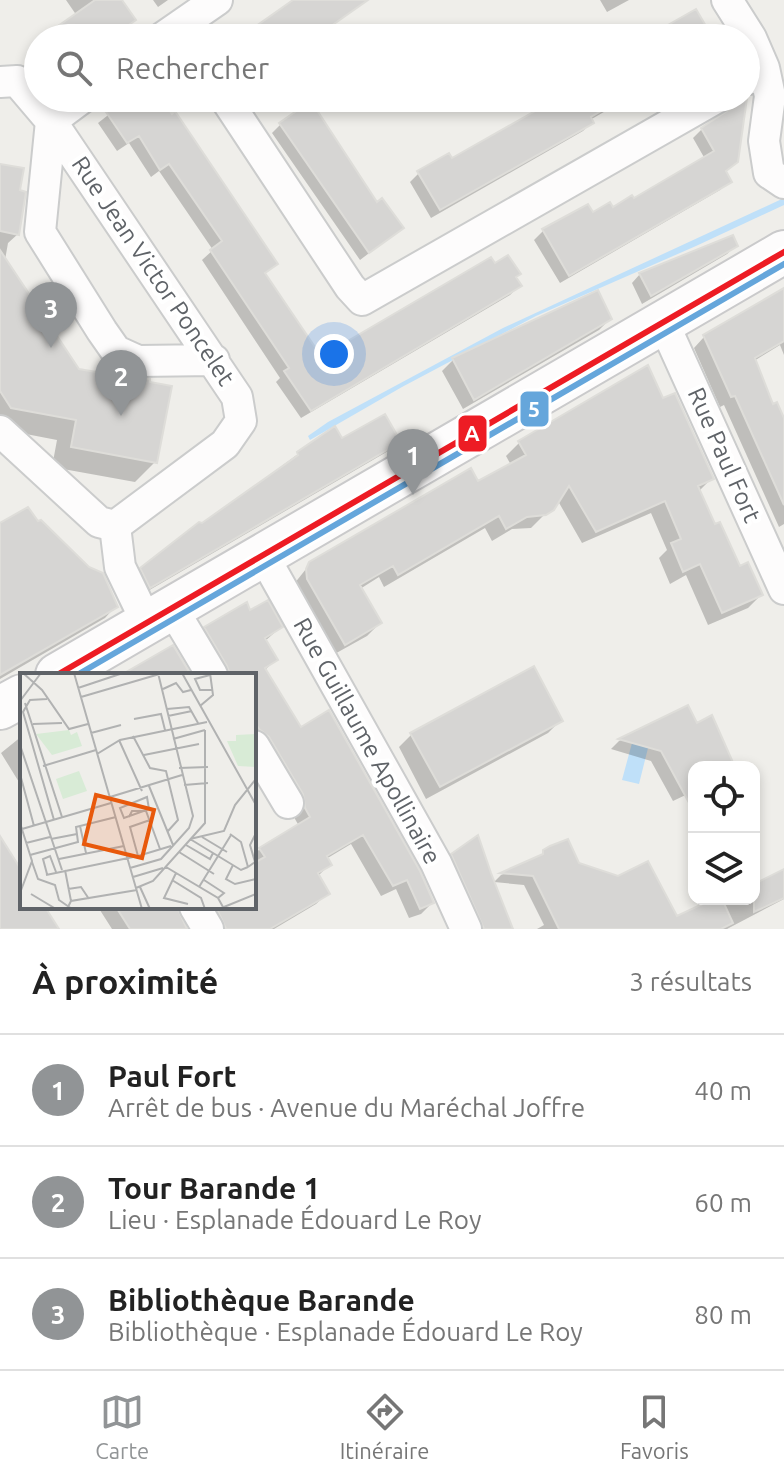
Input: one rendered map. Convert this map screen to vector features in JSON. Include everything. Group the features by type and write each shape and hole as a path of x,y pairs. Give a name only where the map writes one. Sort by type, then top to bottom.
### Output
{"main road":[{"path":"61,673 784,252"},
{"path":"0,708 20,697"}],"street":[{"path":"187,24 217,0"},
{"path":"727,0 742,24"},
{"name":"Rue Jean Victor Poncelet","path":"0,82 17,81 24,89"},
{"path":"760,81 770,96 764,141 769,173 784,183"},
{"name":"Rue Jean Victor Poncelet","path":"43,112 214,360 237,397 241,421 225,444 107,524"},
{"path":"63,112 51,121 40,232 116,351 138,361 214,360"},
{"path":"234,112 350,287 362,300 691,112"},
{"name":"Rue Paul Fort","path":"663,322 784,589"},
{"path":"0,431 107,524 120,567 210,673"},
{"name":"Rue Guillaume Apollinaire","path":"263,555 436,863 466,929"},
{"path":"256,749 288,803"},
{"path":"196,909 208,929"}],"water":[{"path":"784,198 784,205 536,316 310,440 308,436 328,422 503,328"},
{"path":"632,743 648,748 639,784 622,780"}],"building":[{"path":"95,0 122,0 136,20 130,24 61,24"},
{"path":"293,0 368,0 334,24 259,24"},
{"path":"696,9 705,24 670,24"},
{"path":"106,112 176,112 278,264 265,273 315,347 334,349 491,257 495,263 508,255 521,274 516,277 522,286 311,411 284,371 289,368 210,250 222,241 169,164 160,170 139,136 127,143"},
{"path":"295,112 318,112 377,202 382,198 404,228 369,253 279,123"},
{"path":"533,112 599,112 591,117 594,123 440,210 417,171 449,153 452,158"},
{"path":"726,112 745,112 738,162 726,171 732,182 569,276 542,229 588,204 593,212 610,202 613,207 632,195 634,198 714,151 701,128"},
{"path":"0,164 24,168 20,190 26,192 19,235 0,231"},
{"path":"733,235 738,246 651,296 639,273"},
{"path":"0,250 79,369 108,374 108,367 131,378 150,379 150,382 172,386 157,463 71,447 76,420 11,408 0,391"},
{"path":"784,288 784,341 755,358 773,404 777,402 784,418 784,505 735,396 731,397 703,335"},
{"path":"598,290 612,319 474,400 452,358"},
{"path":"648,365 663,398 675,393 714,479 698,486 715,524 720,522 740,566 748,562 763,595 722,613 700,564 683,572 671,543 681,539 665,501 596,532 569,486 554,510 546,515 527,517 506,529 499,516 398,575 393,566 360,585 382,623 345,645 307,579 309,562 471,468 478,481 526,455 518,441"},
{"path":"385,414 401,442 150,588 140,568 199,522 202,523 335,426 342,438"},
{"path":"28,507 38,521 41,520 89,567 103,573 118,607 0,675 0,523"},
{"path":"268,600 283,627 265,638 278,660 265,668 301,727 329,710 420,871 434,903 420,909 407,880 393,886 363,835 327,856 332,865 318,873 330,894 270,929 226,929 217,909 256,909 256,862 265,857 259,848 310,817 303,794 269,737 256,724 256,673 229,673 204,627 247,602 250,610"},
{"path":"173,645 190,673 124,673"},
{"path":"534,666 563,721 440,787 410,733"},
{"path":"688,705 697,723 712,715 732,761 688,761 688,801 661,751 618,739"},
{"path":"478,835 513,929 484,929 451,854"},
{"path":"0,836 20,868 20,909 46,909 59,929 0,929"},
{"path":"568,839 579,863 618,876 648,861 677,916 700,905 725,905 733,923 721,929 559,929 533,876 500,873 543,854 543,850"},
{"path":"784,869 784,898 754,912 754,905 760,905 760,881"},
{"path":"117,909 178,909 187,929 130,929"}],"transit line":[{"name":"A","path":"60,673 784,252"},
{"name":"5","path":"80,673 784,264"}],"place":[{"name":"Bibliothèque Barande","path":"51,348"},
{"name":"Tour Barande 1","path":"121,416"},
{"name":"Paul Fort","path":"413,495"}]}
